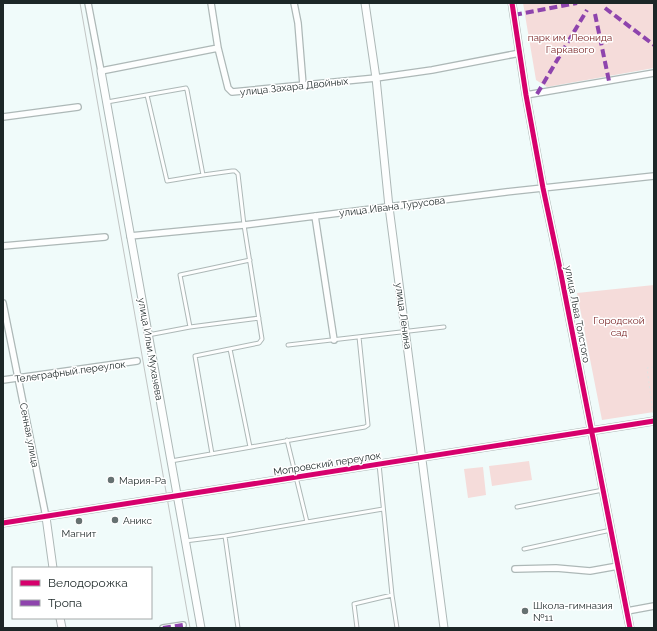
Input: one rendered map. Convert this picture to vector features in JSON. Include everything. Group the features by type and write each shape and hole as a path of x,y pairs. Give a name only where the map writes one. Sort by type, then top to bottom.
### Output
{"street":[{"path":"88,3 101,71 218,48 211,3"},
{"path":"294,3 298,23 303,85"},
{"name":"улица Ленина","path":"366,3 376,78 389,207 444,628"},
{"name":"улица Льва Толстого","path":"512,3 526,95 543,188 630,628"},
{"name":"улица Захара Двойных","path":"218,48 229,91 232,92 376,78 432,70 520,53"},
{"name":"улица Ильи Мухачева","path":"101,71 201,628"},
{"path":"526,95 654,73"},
{"path":"3,117 78,107"},
{"name":"улица Ивана Турусова","path":"130,236 244,225 543,188 654,176"},
{"path":"315,216 334,340"},
{"path":"3,246 105,237"},
{"name":"Сенная улица","path":"3,303 46,517 53,567"},
{"name":"Телеграфный переулок","path":"3,380 137,361"},
{"name":"Мопровский переулок","path":"3,523 654,421"},
{"path":"515,569 556,568 590,571 618,566"},
{"path":"627,611 654,606"},
{"path":"163,628 183,625"}],"lane":[{"path":"107,102 183,88 187,90 203,175"},
{"path":"147,95 167,182 232,170 238,174 244,225 262,341 259,343 197,355 194,359 212,454"},
{"path":"190,327 180,275 250,260"},
{"path":"148,335 190,327 259,318"},
{"path":"288,345 444,327"},
{"path":"171,461 365,427 369,423 359,337"},
{"path":"230,349 250,447"},
{"path":"288,440 307,522"},
{"path":"379,464 392,595 397,628"},
{"path":"517,507 603,490"},
{"path":"185,541 225,536 383,509"},
{"path":"524,549 611,530"},
{"path":"225,536 238,628"},
{"path":"357,628 354,604 392,595"}],"path":[{"path":"654,367 647,368 654,421"}],"green space":[{"name":"парк им. Леонида Гаркавого","path":"523,3 654,3 654,68 547,87 536,80"},
{"name":"Городской сад","path":"654,285 654,412 602,420 577,293"},
{"path":"529,461 532,480 492,486 489,466"},
{"path":"483,467 486,495 468,498 464,469"}],"tram line":[{"path":"80,3 190,628"}],"marked path":[{"path":"514,15 577,3"},
{"path":"605,8 654,45"},
{"path":"537,94 587,10"},
{"path":"595,14 609,81"},
{"path":"163,628 183,625"}],"cycle path":[{"path":"512,3 526,95 543,188 630,628"},
{"path":"3,523 654,421"}],"place":[{"name":"Мария-Ра","path":"111,480"},
{"name":"Аникс","path":"115,520"},
{"name":"Магнит","path":"79,521"},
{"name":"Школа-гимназия №11","path":"525,611"}]}
